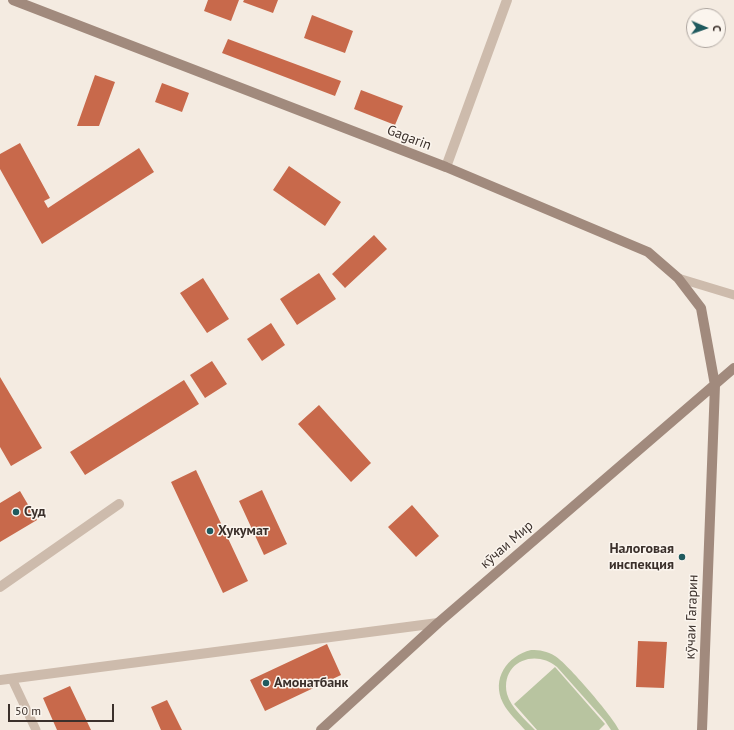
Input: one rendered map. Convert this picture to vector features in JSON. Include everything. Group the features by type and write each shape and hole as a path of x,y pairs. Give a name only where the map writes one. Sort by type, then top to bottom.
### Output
{"main road":[{"name":"Gagarin","path":"13,0 446,167 648,252 678,278 701,308 715,385"},
{"name":"кӯчаи Мир","path":"321,730 438,623 734,368"},
{"name":"кӯчаи Гагарин","path":"702,730 715,385"}],"street":[{"path":"446,167 507,0"},
{"path":"0,587 119,504"},
{"path":"0,680 438,623"}],"lane":[{"path":"678,278 734,295"},
{"path":"12,679 36,730"}],"green space":[{"path":"531,650 546,652 561,660 599,703 619,730 611,730 605,721 557,667 548,661 530,659 521,661 514,666 506,683 507,694 512,704 519,714 535,730 525,730 505,707 500,694 499,685 500,677 508,663 522,653"},
{"path":"555,667 605,724 599,730 537,730 514,704"}],"building":[{"path":"208,0 239,0 231,21 204,11"},
{"path":"244,0 278,0 273,13 243,2"},
{"path":"312,15 353,31 345,53 304,38"},
{"path":"228,39 341,81 335,96 222,53"},
{"path":"95,75 115,82 99,126 77,126"},
{"path":"162,83 189,93 182,112 155,102"},
{"path":"361,90 403,106 395,125 354,109"},
{"path":"20,143 50,198 44,201 48,208 139,148 154,172 42,244 0,169 0,154"},
{"path":"289,166 341,202 325,226 273,190"},
{"path":"374,235 387,249 345,288 332,274"},
{"path":"319,273 336,299 297,325 280,299"},
{"path":"203,278 229,319 207,333 180,293"},
{"path":"271,323 285,345 262,361 247,339"},
{"path":"212,361 227,384 205,398 190,375"},
{"path":"0,377 42,448 11,466 0,447"},
{"path":"184,380 199,404 85,475 70,452"},
{"path":"319,405 371,463 351,482 298,424"},
{"name":"Хукумат","path":"196,470 248,581 223,593 171,482"},
{"path":"262,490 287,544 264,555 239,501"},
{"name":"Суд","path":"20,491 37,520 0,542 0,503"},
{"path":"412,505 439,536 416,557 388,527"},
{"path":"638,641 667,642 664,688 636,687"},
{"path":"327,644 341,675 265,711 250,680"},
{"path":"70,686 91,730 57,730 43,698"},
{"path":"167,700 182,730 161,730 151,707"}],"place":[{"name":"Суд","path":"16,512"},
{"name":"Хукумат","path":"210,531"},
{"name":"Налоговая инспекция","path":"682,557"},
{"name":"Амонатбанк","path":"266,683"}]}
